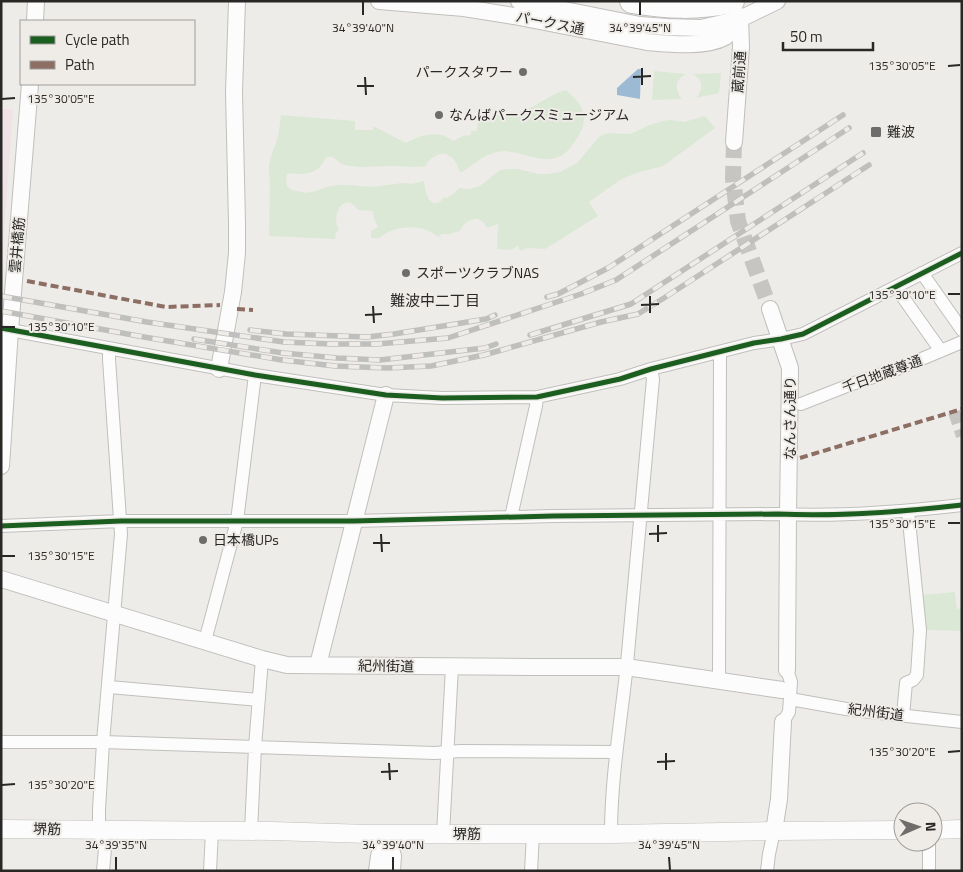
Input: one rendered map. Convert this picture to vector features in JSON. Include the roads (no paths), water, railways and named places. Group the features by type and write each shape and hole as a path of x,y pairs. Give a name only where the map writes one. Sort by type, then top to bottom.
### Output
{"highway":[{"path":"632,1 678,7 704,6 736,10"}],"main road":[{"name":"堺筋","path":"1,829 387,834 611,834 774,830 893,830"},
{"path":"943,830 962,830"}],"street":[{"path":"35,20 36,1"},
{"path":"219,369 233,292 237,253 234,92 238,1"},
{"name":"パークス通","path":"379,1 464,8 646,42 669,44 691,44 712,41 726,36 736,10"},
{"name":"パークス通","path":"519,1 640,25 667,28 701,28 736,10 776,1"},
{"name":"蔵前通","path":"734,142 741,47 736,10 739,1"},
{"name":"雲井橋筋","path":"1,466 6,329 30,85"},
{"path":"6,329 219,369 386,395 442,398 537,397 620,379 651,369 754,343 803,334 962,253"},
{"path":"922,273 962,330"},
{"path":"902,296 941,351"},
{"path":"770,309 781,339"},
{"name":"なんさん通り","path":"774,830 780,799 783,722 780,710 786,694 782,682 788,670 790,368 781,339"},
{"name":"千日地蔵尊通","path":"801,404 900,368 962,342"},
{"path":"103,871 105,849 98,830 103,742 121,534 109,348"},
{"path":"719,680 720,352"},
{"path":"611,834 616,752 641,515 652,379 651,369"},
{"path":"205,641 237,521 255,375"},
{"path":"318,665 386,395"},
{"path":"511,517 537,397"},
{"path":"1,526 121,522 354,521 788,514 908,511 962,505"},
{"path":"903,715 906,683 913,680 917,675 920,630 908,511"},
{"name":"紀州街道","path":"1,579 287,665 626,666 719,680 852,710 962,722"},
{"path":"252,831 255,747 262,659"},
{"path":"443,834 452,666"},
{"path":"109,687 259,700"},
{"path":"1,742 103,742 426,753 460,751 616,752"},
{"path":"767,871 774,830"},
{"path":"210,871 212,831"},
{"path":"377,871 378,856 387,834"},
{"path":"387,834 393,856 392,871"},
{"path":"531,871 534,834"},
{"path":"929,852 929,871"}],"water":[{"path":"638,69 641,69 640,99 617,95 617,88"}],"tunnel":[{"path":"734,142 733,178 738,221 770,309"},
{"path":"954,412 962,436"}],"railway":[{"path":"547,297 558,294 608,268 843,115"},
{"path":"1,296 147,322 284,342 377,344 448,338 581,294 616,280 849,128"},
{"path":"530,335 631,304 863,153"},
{"path":"1,311 282,360 335,366 387,368 431,366 484,355 601,322 638,314 869,165"},
{"path":"250,330 286,334 367,337 486,319 495,315"},
{"path":"194,339 283,353 380,360 485,348 496,344"}],"place":[{"name":"パークスタワー","path":"523,72"},
{"name":"なんばパークスミュージアム","path":"439,115"},
{"name":"難波","path":"876,132"},
{"name":"スポーツクラブNAS","path":"406,273"},
{"name":"日本橋UPs","path":"203,540"}],"district":[{"name":"難波中二丁目","path":"435,301"}]}
